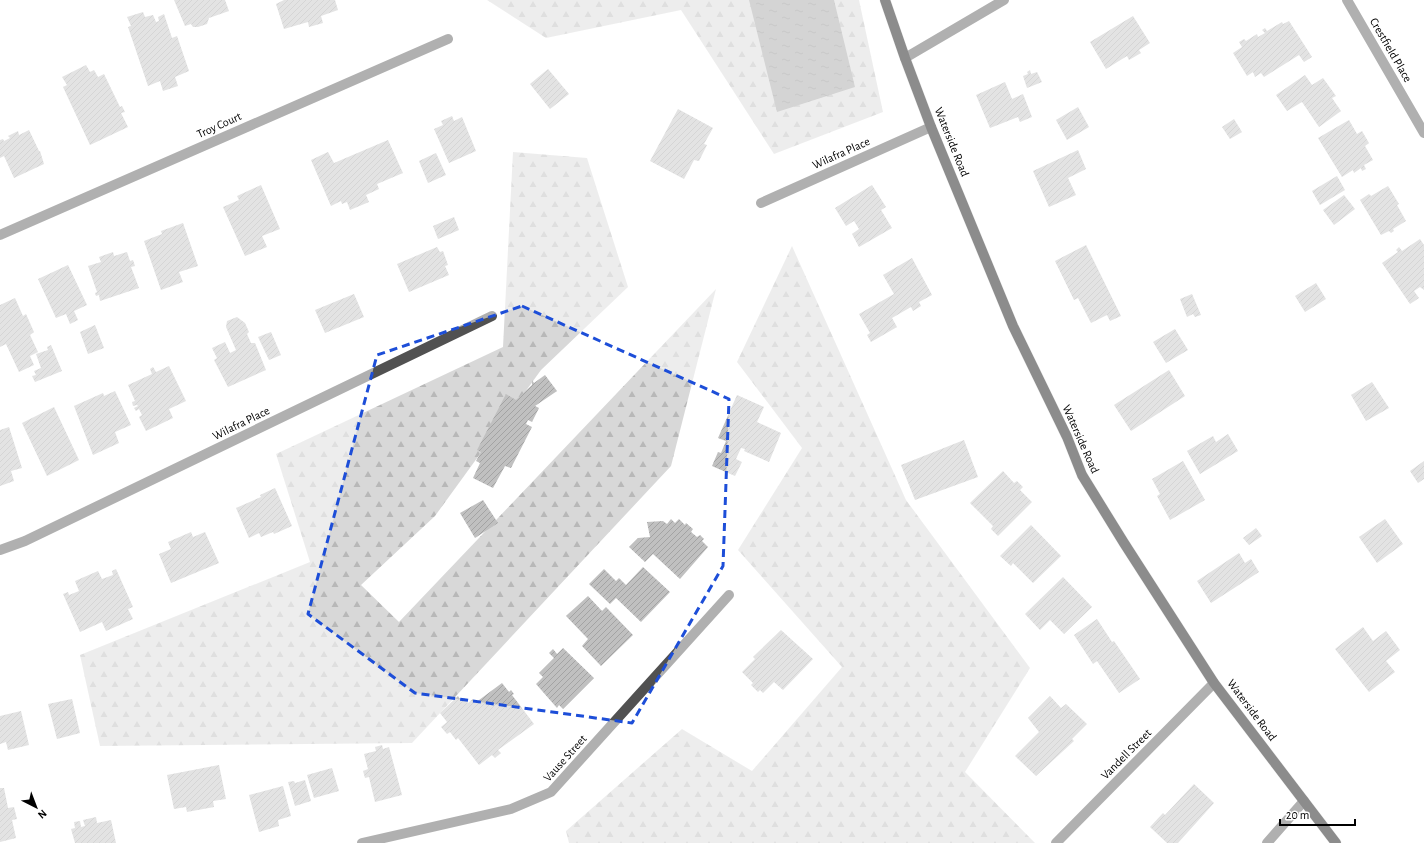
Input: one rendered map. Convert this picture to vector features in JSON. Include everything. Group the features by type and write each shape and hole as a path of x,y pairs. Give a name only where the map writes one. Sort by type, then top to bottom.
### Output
{"main road":[{"name":"Waterside Road","path":"885,0 931,127 1013,326 1067,437 1082,475 1214,683 1336,843"}],"street":[{"path":"905,58 1004,0"},
{"name":"Crestfield Place","path":"1347,0 1424,133"},
{"name":"Troy Court","path":"0,235 448,39"},
{"name":"Wilafra Place","path":"761,203 931,127"},
{"name":"Wilafra Place","path":"0,550 25,542 492,316"},
{"name":"Vause Street","path":"362,843 511,809 551,792 729,595"},
{"name":"Vandell Street","path":"1056,843 1214,683"},
{"path":"1267,843 1304,801"}],"highlighted area":[{"path":"522,306 729,399 723,566 632,723 415,693 308,614 377,355"}],"green space":[{"path":"487,0 859,0 883,112 774,154 681,10 546,38"},
{"path":"513,152 587,158 628,287 541,370 435,516 361,585 399,622 716,289 671,466 412,743 100,746 80,655 310,562 276,454 503,347"},
{"path":"792,246 906,500 1030,668 965,772 1035,843 569,843 566,831 682,729 752,771 842,667 738,550 802,448 737,362"}],"water":[{"path":"749,0 834,0 855,87 777,112"}],"building":[{"path":"174,0 225,0 229,11 209,18 207,24 198,27 193,27 191,24 185,26"},
{"path":"284,0 335,0 338,10 321,16 323,23 309,27 308,22 284,29 276,4"},
{"path":"143,12 145,17 153,15 156,22 159,21 158,17 164,14 172,38 177,36 189,71 175,77 178,86 163,91 160,81 148,86 128,27 131,26 127,17"},
{"path":"1133,16 1150,43 1139,50 1141,53 1129,60 1127,56 1106,69 1090,42"},
{"path":"1289,21 1312,57 1304,62 1299,55 1264,77 1261,73 1255,77 1253,72 1247,76 1233,53 1242,47 1239,42 1244,39 1246,41 1257,34 1258,37 1265,33 1262,30 1265,28 1267,31 1282,22 1283,24"},
{"path":"86,65 90,72 94,70 98,77 104,74 120,107 122,106 125,112 121,113 128,127 90,145 63,87 67,85 62,77"},
{"path":"548,69 569,94 550,109 530,84"},
{"path":"1030,70 1031,74 1037,72 1042,82 1027,88 1023,76 1028,74 1027,72"},
{"path":"1305,75 1312,85 1323,78 1336,96 1332,98 1341,111 1319,127 1302,102 1287,111 1276,95"},
{"path":"1005,82 1012,99 1023,94 1032,117 1020,122 1018,117 990,128 976,95"},
{"path":"1078,107 1089,127 1067,140 1056,120"},
{"path":"678,109 713,128 704,144 707,145 699,161 694,160 684,179 650,161"},
{"path":"452,116 454,121 462,117 476,151 449,163 434,129 443,125 441,121"},
{"path":"1234,119 1242,132 1230,139 1222,127"},
{"path":"1349,120 1357,134 1362,131 1369,143 1365,146 1373,160 1364,165 1366,169 1362,171 1361,168 1354,173 1353,170 1342,177 1318,138"},
{"path":"29,130 40,151 44,164 14,178 4,156 0,158 0,140 3,139 4,141 10,138 8,136 18,131 19,135"},
{"path":"388,140 403,173 377,184 379,189 366,195 369,202 350,210 347,202 342,204 341,201 331,206 311,160 328,152 334,163"},
{"path":"1078,150 1086,169 1068,178 1076,195 1049,207 1033,171"},
{"path":"436,153 446,175 428,183 419,161"},
{"path":"1337,176 1345,190 1320,205 1312,191"},
{"path":"261,185 280,229 262,236 267,247 245,256 223,207 239,200 237,196"},
{"path":"872,185 886,207 881,210 892,228 859,247 852,234 859,229 854,221 846,226 835,208"},
{"path":"1388,186 1399,204 1397,205 1406,221 1393,229 1394,231 1391,233 1389,231 1381,235 1360,200 1369,194 1371,196"},
{"path":"1344,195 1355,209 1334,225 1323,210"},
{"path":"454,217 459,230 438,239 433,226"},
{"path":"183,223 198,266 179,272 183,282 161,290 144,241 162,234 161,231"},
{"path":"1420,239 1424,245 1424,290 1420,287 1414,291 1419,298 1410,304 1382,263 1398,252 1396,250 1399,247 1402,251"},
{"path":"1086,245 1121,316 1110,321 1107,315 1091,323 1078,298 1074,300 1055,261"},
{"path":"437,247 440,252 443,251 448,265 445,266 449,275 409,292 397,264"},
{"path":"113,252 114,256 127,252 130,261 133,260 135,266 131,267 139,288 100,301 99,295 96,296 95,293 97,292 88,266 101,262 99,257"},
{"path":"912,258 932,295 919,302 921,306 913,311 911,307 892,318 897,327 871,342 867,335 870,333 859,314 894,294 883,275"},
{"path":"68,265 87,305 74,311 78,320 70,324 66,314 56,318 38,279"},
{"path":"1316,283 1326,299 1305,312 1295,296"},
{"path":"354,294 364,317 325,333 315,310"},
{"path":"1192,294 1201,315 1195,317 1193,314 1187,317 1180,299"},
{"path":"15,298 23,316 26,314 34,332 30,335 38,352 30,356 34,365 19,372 6,344 0,347 0,305"},
{"path":"237,317 245,323 249,332 247,334 251,343 255,343 266,370 228,387 214,360 217,358 212,348 225,342 230,353 236,350 226,327 227,321"},
{"path":"95,325 104,348 88,354 80,332"},
{"path":"1175,329 1188,350 1166,363 1153,342"},
{"path":"271,332 281,355 269,360 258,337"},
{"path":"51,345 62,371 35,382 32,376 36,375 34,371 41,368 36,354 48,350 47,347"},
{"path":"169,366 186,401 169,409 173,418 146,431 139,417 142,415 139,409 136,411 134,408 138,406 133,406 132,402 135,401 128,385 152,374 150,369 153,367 156,372"},
{"path":"1169,370 1185,396 1131,431 1114,405"},
{"path":"545,375 557,391 535,406 539,408 532,422 528,420 526,424 532,427 511,468 505,466 493,488 473,478 480,463 476,461 481,452 477,450 506,394 516,400 532,385 532,380 534,383"},
{"path":"1372,382 1389,408 1366,421 1351,395"},
{"path":"115,391 131,425 115,432 119,443 93,455 74,406 103,393 104,396"},
{"path":"737,395 764,407 757,422 781,433 769,462 744,451 745,449 741,448 736,459 742,462 735,476 712,466 718,452 721,453 726,441 718,438"},
{"path":"54,407 79,460 47,476 22,423"},
{"path":"9,427 22,468 11,471 14,481 0,486 0,430"},
{"path":"1228,434 1238,451 1200,474 1187,451 1213,436 1216,442"},
{"path":"964,440 978,477 915,500 901,465"},
{"path":"1183,461 1205,500 1170,520 1157,496 1160,494 1152,479"},
{"path":"1424,461 1424,479 1418,483 1410,471"},
{"path":"1003,471 1014,483 1017,481 1023,487 1020,490 1032,502 998,536 991,529 993,526 970,503"},
{"path":"275,488 292,526 274,534 273,532 261,537 259,533 249,538 236,508 261,497 260,495"},
{"path":"483,500 498,523 475,538 460,513"},
{"path":"671,519 675,523 679,519 685,525 686,523 693,529 691,532 697,537 700,535 704,539 702,541 708,547 680,579 653,554 645,562 629,547 638,538 650,537 647,522 663,521 667,524"},
{"path":"1385,519 1403,544 1377,563 1359,537"},
{"path":"1031,525 1061,556 1033,583 1013,563 1011,566 1000,556"},
{"path":"1256,528 1262,536 1249,545 1243,538"},
{"path":"191,532 193,537 205,532 219,563 171,583 159,554 171,549 168,542"},
{"path":"1239,553 1245,563 1251,559 1259,572 1211,603 1197,581"},
{"path":"643,567 670,592 641,622 616,598 610,604 589,584 604,569 616,581 619,578 626,585"},
{"path":"116,569 133,607 128,609 133,619 106,631 102,622 80,632 63,594 68,592 69,595 79,591 75,581 98,571 102,579 113,575 112,571"},
{"path":"1063,577 1092,607 1064,634 1050,620 1040,630 1025,614"},
{"path":"588,596 602,611 606,607 633,635 601,666 582,646 588,639 566,616"},
{"path":"1097,619 1112,642 1114,641 1140,679 1119,693 1097,661 1093,664 1074,635"},
{"path":"1363,627 1373,641 1386,631 1400,650 1386,661 1395,672 1369,692 1335,649"},
{"path":"781,630 813,659 783,690 774,682 763,693 760,690 758,692 751,685 753,683 742,672 755,659 753,657"},
{"path":"563,648 594,678 563,709 559,705 557,708 536,684 543,677 539,673 554,658 549,653 553,649 557,654"},
{"path":"502,683 509,692 511,690 514,694 512,695 534,724 498,750 501,753 495,758 492,755 479,765 458,738 456,740 450,732 447,734 441,727 447,722 440,713 458,696 461,701 464,698 468,703 473,699 475,703"},
{"path":"1050,696 1061,708 1066,704 1087,724 1072,739 1074,741 1036,776 1015,756 1039,732 1028,718"},
{"path":"72,699 80,733 57,739 48,704"},
{"path":"21,711 29,745 8,750 6,742 0,744 0,716"},
{"path":"382,745 383,749 389,747 402,795 375,802 369,777 365,778 363,771 368,769 364,754 376,751 375,747"},
{"path":"219,765 226,799 213,801 214,807 187,812 186,807 174,809 167,775"},
{"path":"332,768 339,791 314,798 307,775"},
{"path":"305,780 311,801 295,806 288,782 294,781 295,783"},
{"path":"1194,784 1214,803 1178,843 1167,843 1150,827 1163,813 1165,815"},
{"path":"283,786 291,816 278,820 279,826 259,832 249,795"},
{"path":"0,788 4,788 8,808 14,807 17,819 12,820 16,838 0,842"},
{"path":"96,817 97,823 111,820 116,843 75,843 71,829 75,828 74,822 80,821 81,827 85,826 83,820"}]}
